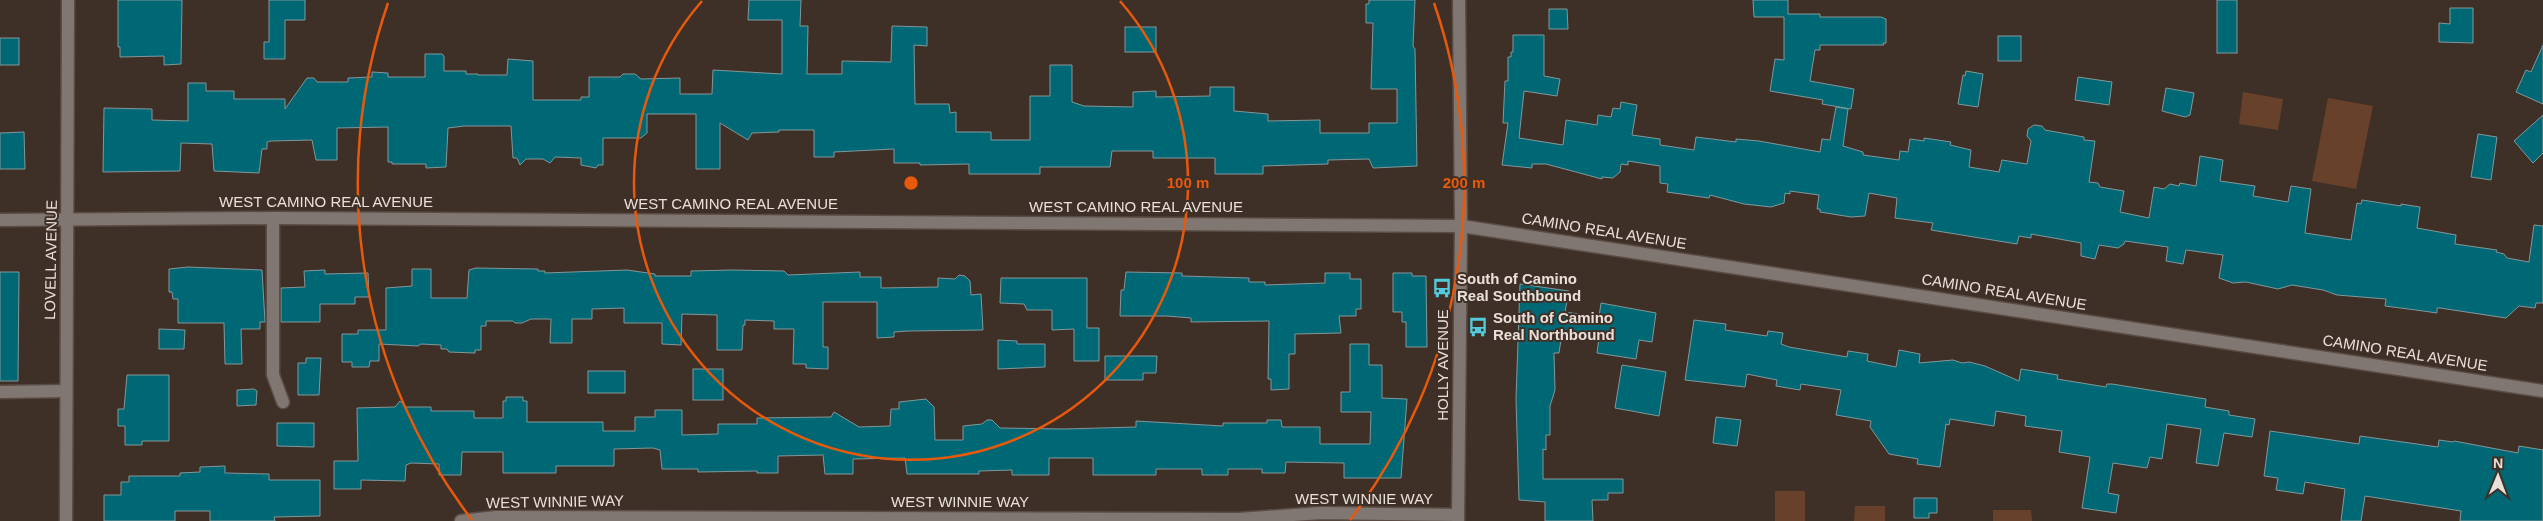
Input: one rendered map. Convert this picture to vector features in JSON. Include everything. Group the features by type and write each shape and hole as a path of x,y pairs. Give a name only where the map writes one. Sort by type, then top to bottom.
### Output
{"street":[{"name":"LOVELL AVENUE","path":"66,521 68,0"},
{"name":"HOLLY AVENUE","path":"1458,0 1461,226 1458,518"},
{"name":"WEST CAMINO REAL AVENUE","path":"0,220 273,218 1461,226"},
{"path":"273,218 273,375 283,402"},
{"name":"CAMINO REAL AVENUE","path":"1461,226 2543,391"},
{"path":"0,392 66,392"},
{"name":"WEST WINNIE WAY","path":"461,521 496,517 1239,519 1321,514 1458,518"}],"shaded area":[{"path":"2243,92 2283,99 2278,130 2239,124"},
{"path":"2328,98 2373,106 2356,189 2312,181"},
{"path":"1775,491 1805,491 1805,521 1775,521"},
{"path":"1855,506 1885,506 1885,521 1854,521"},
{"path":"1993,510 2031,510 2032,521 1993,521"}],"building":[{"path":"118,0 182,0 181,64 164,65 164,56 120,57 120,47 118,47"},
{"path":"269,0 305,0 305,20 285,20 285,59 264,59 264,42 269,42"},
{"path":"749,0 801,0 800,26 808,26 807,74 842,74 842,61 891,62 892,26 927,27 927,46 914,45 915,104 949,104 950,113 956,112 956,132 991,132 991,140 1030,140 1030,96 1050,96 1050,65 1072,65 1072,102 1084,106 1133,107 1133,92 1156,91 1156,97 1210,96 1210,87 1234,87 1234,111 1268,114 1268,121 1320,120 1320,133 1369,133 1369,123 1397,123 1397,89 1371,89 1373,23 1366,23 1366,4 1369,4 1369,0 1415,0 1413,46 1415,49 1417,166 1373,168 1369,159 1328,160 1328,164 1263,166 1263,174 1215,174 1215,158 1153,158 1153,151 1112,151 1110,167 1040,167 1040,174 969,174 969,164 920,165 920,163 894,163 894,149 834,152 834,157 814,157 814,130 779,130 779,132 752,133 748,140 720,123 720,169 696,169 696,114 647,114 647,133 641,138 603,138 603,165 598,165 596,168 581,165 581,158 555,157 550,163 543,159 526,159 520,165 517,158 513,158 511,126 464,126 448,128 446,167 426,168 426,164 392,164 392,162 388,162 388,127 337,128 337,160 316,160 312,140 267,142 267,149 262,149 259,173 214,171 212,144 181,143 180,171 103,172 104,108 152,109 152,120 188,121 188,83 206,83 206,91 234,91 234,99 285,99 285,109 307,78 314,78 317,82 348,82 348,78 372,77 372,72 388,73 388,77 425,77 425,54 442,54 444,56 444,71 466,71 466,74 478,75 507,75 508,59 533,61 533,100 581,100 581,97 589,97 589,77 620,77 623,74 635,74 641,79 680,78 680,94 712,94 713,70 782,74 782,20 748,20"},
{"path":"1753,0 1788,0 1788,14 1820,14 1820,17 1881,17 1886,19 1886,43 1883,43 1884,45 1820,45 1820,50 1815,50 1810,81 1854,89 1851,109 1822,104 1823,100 1770,91 1775,59 1784,60 1784,17 1754,17"},
{"path":"2217,0 2237,0 2237,53 2217,53"},
{"path":"2450,8 2473,8 2473,43 2439,42 2439,23 2450,24"},
{"path":"1549,9 1567,9 1568,29 1549,29"},
{"path":"1125,27 1156,27 1156,52 1125,52"},
{"path":"1513,35 1544,35 1544,76 1560,79 1557,96 1524,91 1519,138 1563,145 1566,120 1597,125 1598,115 1611,117 1613,108 1620,109 1621,102 1637,105 1632,135 1660,139 1660,145 1694,150 1696,137 1736,142 1736,139 1759,141 1820,152 1822,139 1830,140 1836,107 1848,109 1843,146 1863,152 1863,155 1899,160 1900,151 1908,152 1910,139 1924,141 1924,138 1951,142 1950,145 1971,150 1969,167 1999,172 2002,160 2027,164 2031,141 2027,136 2028,129 2034,125 2042,126 2045,130 2084,137 2084,140 2095,141 2089,182 2098,183 2100,187 2124,191 2120,212 2149,218 2154,187 2164,189 2170,184 2179,186 2180,183 2196,186 2200,156 2223,160 2220,181 2255,186 2253,196 2288,202 2291,186 2311,189 2305,233 2351,240 2357,203 2361,204 2362,200 2401,206 2401,204 2420,207 2417,228 2456,235 2455,244 2497,250 2496,252 2504,254 2507,258 2529,262 2534,225 2543,226 2543,303 2536,303 2535,308 2519,306 2506,318 2440,308 2437,308 2437,313 2385,306 2386,299 2337,295 2323,290 2292,285 2278,289 2246,282 2233,283 2219,278 2223,255 2186,250 2183,264 2166,261 2168,247 2125,241 2118,248 2099,245 2095,259 2081,256 2081,243 2048,237 2031,234 2031,238 2019,236 2017,244 1931,230 1933,223 1895,218 1897,198 1869,193 1865,216 1851,217 1820,212 1820,209 1817,209 1819,195 1790,191 1790,194 1785,193 1784,203 1771,207 1744,204 1710,195 1709,198 1667,192 1668,184 1660,183 1660,166 1628,161 1628,165 1621,164 1620,172 1613,178 1602,177 1602,179 1546,164 1532,164 1532,168 1502,165 1508,123 1503,123 1505,81 1508,81 1508,57 1511,57 1511,52 1513,52"},
{"path":"1998,36 2021,36 2021,61 1998,61"},
{"path":"0,38 19,38 19,65 0,65"},
{"path":"2543,45 2543,104 2516,92 2526,70 2531,72"},
{"path":"1966,71 1983,74 1978,107 1958,104 1963,75 1965,76"},
{"path":"2078,77 2112,82 2109,105 2075,100"},
{"path":"2166,88 2194,93 2190,115 2185,117 2162,111"},
{"path":"2543,115 2543,153 2533,163 2514,141"},
{"path":"24,132 25,169 0,169 0,133"},
{"path":"2478,134 2497,137 2491,180 2471,177"},
{"path":"188,267 262,270 265,322 260,322 260,329 241,329 242,364 225,364 224,323 178,323 178,299 173,299 172,292 169,292 169,269"},
{"path":"476,268 538,269 538,271 545,271 545,273 627,270 655,274 655,276 691,276 691,271 732,270 784,271 788,275 860,272 860,277 881,277 881,288 938,287 938,278 955,279 959,275 965,276 970,281 971,295 981,294 983,330 894,332 894,337 877,338 877,302 823,302 823,347 828,347 828,369 806,368 806,364 793,364 794,329 774,329 774,321 745,320 742,350 717,350 717,315 682,314 681,345 662,344 662,323 624,323 624,308 592,309 592,319 572,319 572,343 550,343 551,319 531,319 522,323 486,321 486,326 481,326 481,350 475,350 475,353 449,352 447,349 441,349 441,345 379,344 379,361 370,361 369,367 352,367 352,362 342,362 342,334 358,334 358,330 386,330 386,288 412,286 412,269 431,269 431,298 467,298 469,270"},
{"path":"325,270 325,274 368,273 369,297 355,297 355,304 320,304 320,322 281,322 281,288 305,287 304,271"},
{"path":"0,272 19,272 18,381 0,381"},
{"path":"1126,272 1182,273 1182,276 1249,278 1249,282 1265,282 1265,285 1325,283 1325,273 1350,273 1350,279 1361,279 1361,309 1356,309 1356,316 1339,316 1341,333 1295,334 1295,354 1289,354 1289,389 1271,390 1271,379 1268,379 1269,321 1191,322 1191,318 1120,316 1121,290 1124,290"},
{"path":"1393,273 1412,273 1412,276 1426,276 1427,347 1406,347 1406,322 1402,322 1402,312 1393,312"},
{"path":"1001,278 1087,278 1087,328 1099,328 1099,361 1074,361 1074,329 1052,330 1052,310 1027,310 1024,304 1000,303"},
{"path":"1520,284 1569,291 1565,312 1599,317 1601,303 1656,313 1652,342 1639,340 1636,359 1597,353 1599,338 1562,333 1559,353 1554,353 1555,390 1550,406 1550,435 1546,435 1546,450 1543,449 1543,479 1623,479 1623,493 1608,493 1608,500 1592,500 1593,521 1545,521 1545,502 1519,500 1516,399"},
{"path":"1694,320 1726,324 1725,330 1767,336 1768,331 1783,333 1781,344 1789,347 1847,357 1848,351 1868,354 1867,361 1896,367 1899,350 1920,354 1919,363 1953,360 1962,363 1969,362 1985,366 2019,381 2021,369 2058,375 2057,379 2106,387 2107,384 2112,384 2206,399 2205,407 2229,411 2229,415 2255,419 2252,437 2224,433 2218,466 2196,463 2201,429 2167,424 2162,459 2150,457 2147,468 2113,463 2108,493 2119,495 2116,513 2082,508 2090,457 2059,452 2062,431 2025,426 2026,416 1996,411 1994,426 1950,419 1949,425 1946,424 1940,467 1917,464 1918,459 1889,454 1870,427 1871,421 1836,415 1841,390 1801,384 1800,390 1776,386 1777,380 1747,374 1745,387 1685,380"},
{"path":"159,329 185,330 184,349 159,349"},
{"path":"998,340 1017,341 1017,344 1045,344 1045,367 998,369"},
{"path":"1350,344 1369,344 1369,365 1382,365 1382,398 1407,399 1401,478 1344,478 1344,463 1286,462 1285,473 1262,473 1262,469 1228,469 1228,475 1202,475 1202,469 1156,469 1156,475 1093,475 1093,458 1049,458 1049,475 1012,475 1012,470 979,471 979,474 907,474 905,458 853,459 853,474 825,474 823,455 778,456 778,473 757,473 757,471 698,472 698,469 662,469 660,450 653,448 614,449 614,466 556,466 556,473 503,473 503,452 462,452 461,475 439,475 439,464 411,463 406,465 405,481 361,480 361,489 334,489 334,461 358,461 357,408 395,407 400,401 406,407 431,407 431,411 474,411 474,418 503,418 503,401 506,401 506,397 523,397 523,401 527,401 527,422 603,422 603,431 635,431 635,417 655,417 655,410 682,410 682,435 718,434 718,424 757,424 757,418 831,417 834,412 859,427 890,426 891,409 899,409 899,402 926,399 934,407 935,440 963,440 963,426 982,424 987,420 992,420 1000,428 1064,429 1136,427 1136,421 1223,426 1223,423 1267,423 1267,420 1281,420 1282,427 1320,427 1320,444 1370,444 1371,412 1341,412 1341,392 1350,392"},
{"path":"1105,356 1157,356 1156,373 1143,373 1143,380 1105,380"},
{"path":"306,358 321,358 319,395 298,395 298,363 306,363"},
{"path":"1622,365 1666,372 1659,416 1615,408"},
{"path":"693,369 723,369 723,400 693,400"},
{"path":"588,371 625,371 625,393 588,393"},
{"path":"127,375 169,375 169,441 142,441 142,445 125,445 125,426 118,426 118,409 124,409"},
{"path":"254,389 257,391 256,405 237,406 237,390"},
{"path":"1716,417 1741,420 1737,446 1713,443"},
{"path":"277,423 314,423 314,447 277,446"},
{"path":"2270,431 2359,444 2360,436 2438,447 2439,440 2518,453 2519,446 2543,450 2543,521 2460,521 2461,511 2365,496 2361,521 2341,521 2345,489 2305,482 2303,494 2276,490 2278,478 2264,476"},
{"path":"225,466 225,473 269,474 269,480 320,480 320,516 274,517 275,521 210,521 210,511 175,511 175,521 104,521 104,495 121,495 121,482 129,482 129,476 180,476 180,473 200,472 200,467"},
{"path":"1914,498 1937,498 1937,513 1929,513 1929,518 1914,518"}],"place":[{"name":"South of Camino Real Southbound","path":"1442,288"},
{"name":"South of Camino Real Northbound","path":"1478,327"}]}
